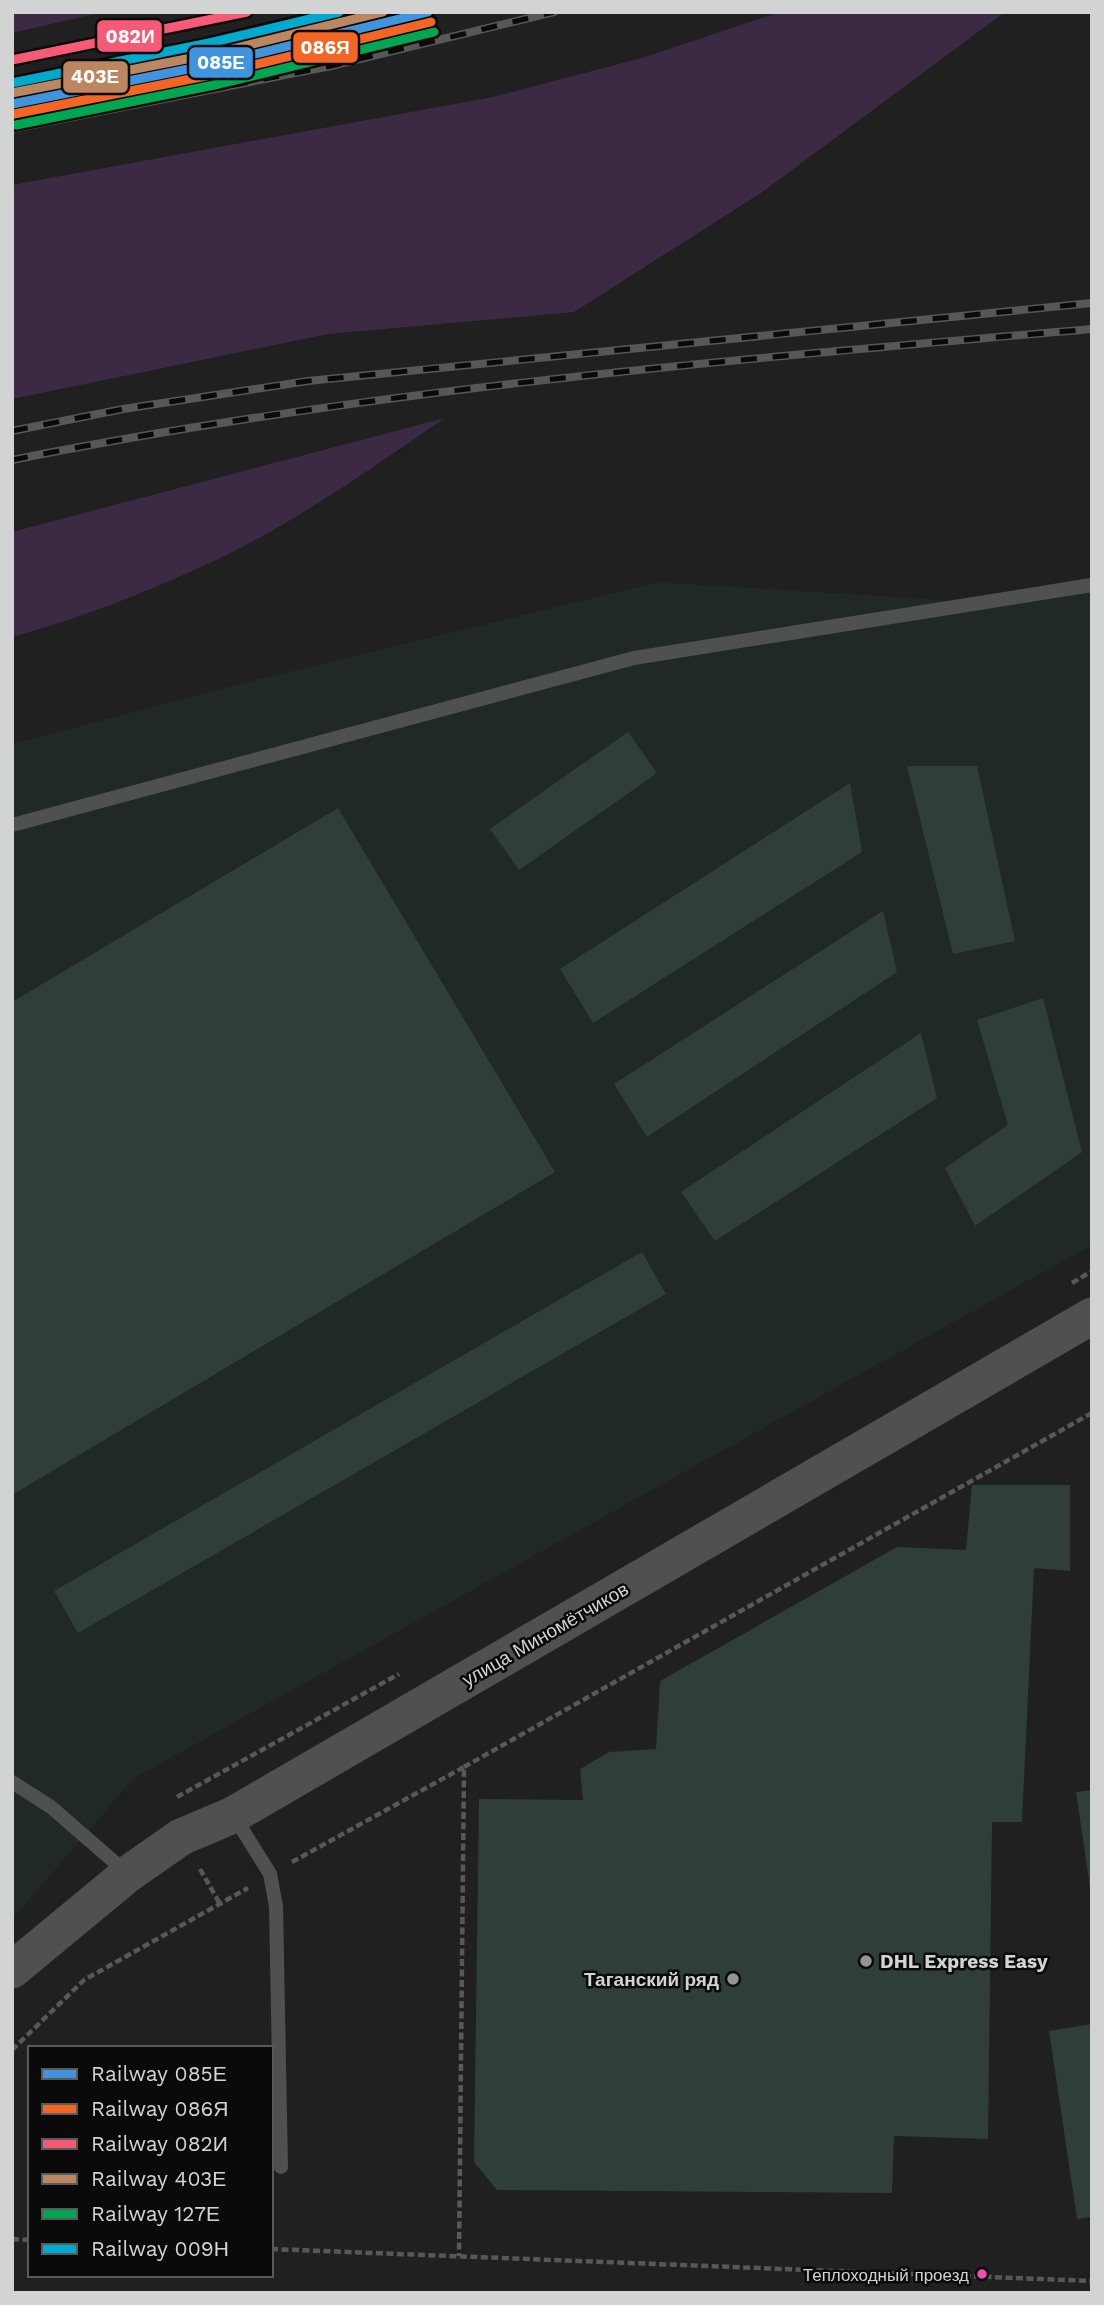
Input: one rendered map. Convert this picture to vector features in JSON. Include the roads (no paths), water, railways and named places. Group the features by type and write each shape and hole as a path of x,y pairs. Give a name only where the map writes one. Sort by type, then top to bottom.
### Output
{"street":[{"name":"улица Миномётчиков","path":"12,1970 128,1874 181,1837 233,1815 1092,1316"}],"lane":[{"path":"12,825 634,658 1092,585"},
{"path":"12,1782 51,1807 128,1874"},
{"path":"233,1815 270,1874 276,1906 281,2167"}],"railway":[{"path":"12,129 331,66 554,12"},
{"path":"12,431 123,409 308,381 1092,303"},
{"path":"12,460 146,435 415,396 685,365 1092,329"}],"rail line":[{"name":"082И","path":"12,60 247,12"},
{"name":"009Н","path":"12,83 209,43 339,12"},
{"name":"403Е","path":"12,93 212,54 383,12"},
{"name":"085Е","path":"12,104 214,64 428,12"},
{"name":"086Я","path":"14,114 216,74 431,22"},
{"name":"127Е","path":"16,125 219,84 434,32"}],"place":[{"name":"DHL Express Easy","path":"866,1961"},
{"name":"Таганский ряд","path":"733,1979"},
{"name":"Теплоходный проезд","path":"982,2274"}]}
